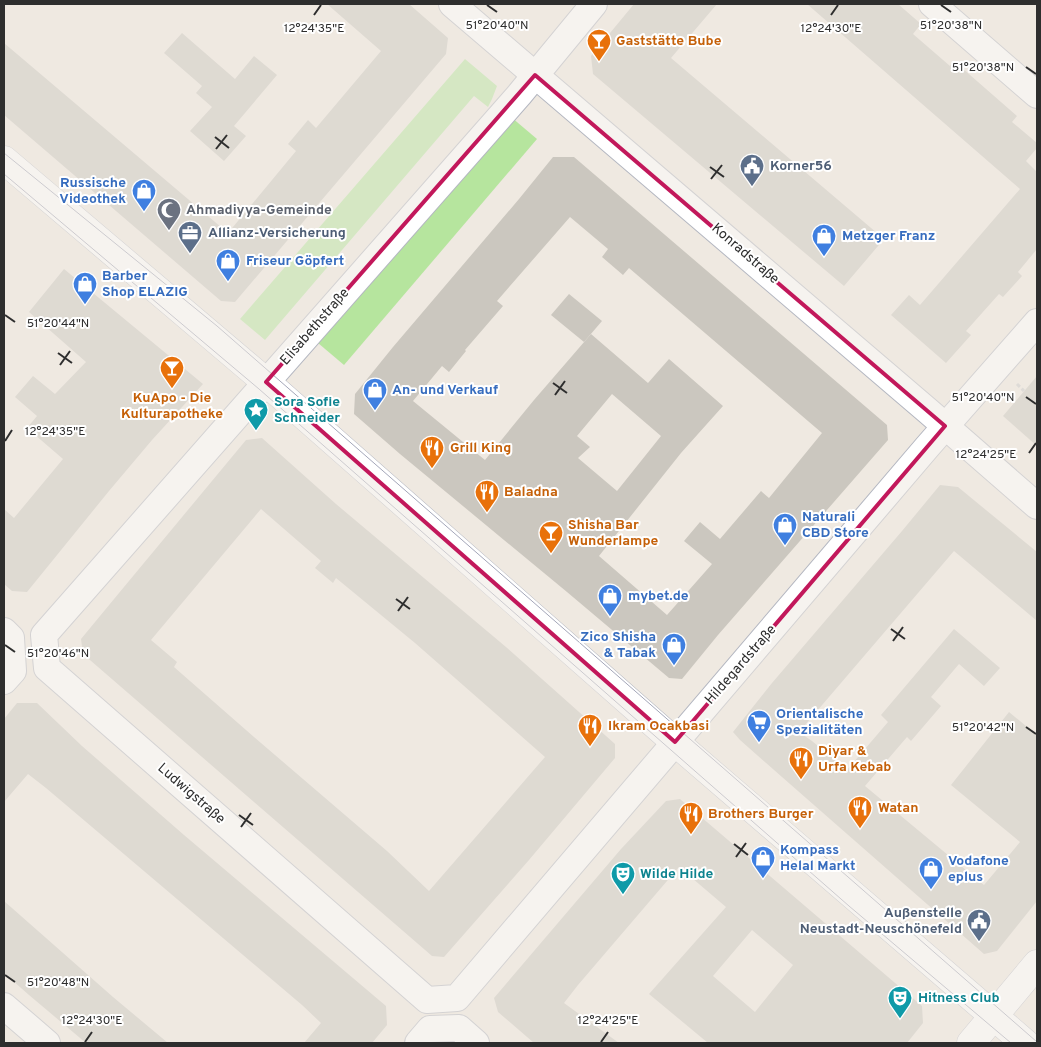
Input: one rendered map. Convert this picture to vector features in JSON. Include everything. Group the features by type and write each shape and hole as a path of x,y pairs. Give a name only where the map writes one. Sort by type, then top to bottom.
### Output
{"main road":[{"path":"4,160 266,382 675,742 1025,1043"},
{"path":"971,1043 1037,964"}],"street":[{"name":"Konradstraße","path":"452,4 1037,506"},
{"name":"Elisabethstraße","path":"45,651 44,635 273,376 535,75 594,4"},
{"path":"932,4 1037,95"},
{"name":"Hildegardstraße","path":"442,1000 457,998 945,426 1037,322"},
{"path":"4,682 13,671 8,643"},
{"name":"Ludwigstraße","path":"45,651 47,668 427,1000 442,1000"},
{"path":"4,1006 47,1043"},
{"path":"418,1043 430,1029 459,1028 476,1043"}],"highlighted area":[{"path":"535,75 945,426 675,742 266,382"}],"green space":[{"path":"465,59 497,86 488,107 474,96 265,340 240,319"},
{"path":"511,117 537,139 344,365 318,343"}],"building":[{"path":"327,4 409,4 448,38 446,54 235,302 221,301 4,115 4,43 228,233 296,151 288,144 308,120 316,128 381,51"},
{"path":"634,4 717,4 671,58 884,239 844,286 593,74 591,56"},
{"path":"807,4 898,4 921,24 913,34 950,66 954,61 1017,116 1012,122 1037,143 1037,148 1026,161 1036,171 1037,169 1037,249 1018,272 1022,276 1003,297 999,294 966,331 971,335 946,363 891,315 909,295 920,305 1020,189"},
{"path":"182,33 235,79 254,56 277,75 234,126 246,136 224,161 190,131 212,107 196,93 202,86 164,53"},
{"path":"553,157 574,157 887,425 888,440 682,679 669,678 354,414 355,394","holes":["570,217 608,249 602,257 623,275 629,268 822,433 769,498 761,491 720,539 700,522 684,541 712,564 667,615 599,556 681,453 723,406 669,359 648,383 591,334 485,460 413,401 442,366 449,372 465,350 503,306 497,301","612,394 661,436 617,491 578,458 590,447 577,436"]},
{"path":"64,269 203,384 152,440 27,592 12,591 4,584 4,509 14,518 63,459 27,428 37,416 15,397 33,376 55,394 86,362 29,312"},
{"path":"569,294 602,321 584,342 551,315"},
{"path":"1037,376 1037,446 1003,416"},
{"path":"262,438 336,504 506,647 615,744 615,758 444,957 432,956 83,654 81,639 246,440","holes":["261,509 321,561 315,568 333,583 336,578 415,643 545,757 429,891 387,851 174,667 177,662 151,640"]},
{"path":"940,485 958,487 1037,552 1037,621 954,551 799,732 847,770 888,722 881,715 954,629 1000,668 984,686 959,664 931,697 941,706 911,741 907,737 865,786 984,885 1020,842 951,785 1009,712 1037,735 1037,901 997,951 984,954 733,732 772,683"},
{"path":"17,703 37,703 82,746 184,835 386,1006 387,1025 372,1043 304,1043 321,1023 46,788 28,774 4,802 4,719"},
{"path":"680,799 922,1006 923,1023 907,1043 708,1043 649,994 726,907 679,867 564,1003 619,1043 534,1043 498,1012 494,998 621,849 666,801","holes":["752,930 793,965 755,1012 713,976"]},
{"path":"4,901 168,1043 86,1043 29,995 4,973"}],"tram line":[{"path":"4,153 217,326 1037,1042"},
{"path":"4,174 259,389 849,906 1011,1043"}],"place":[{"name":"Gaststätte Bube","path":"599,62"},
{"name":"Korner56","path":"752,187"},
{"name":"Russische Videothek","path":"144,212"},
{"name":"Ahmadiyya-Gemeinde","path":"169,231"},
{"name":"Allianz-Versicherung","path":"190,254"},
{"name":"Metzger Franz","path":"824,257"},
{"name":"Friseur Göpfert","path":"228,282"},
{"name":"Barber Shop ELAZIG","path":"85,305"},
{"name":"KuApo - Die Kulturapotheke","path":"172,389"},
{"name":"An- und Verkauf","path":"375,411"},
{"name":"Sora Sofie Schneider","path":"256,431"},
{"name":"Grill King","path":"432,469"},
{"name":"Baladna","path":"487,513"},
{"name":"Naturali CBD Store","path":"785,546"},
{"name":"Shisha Bar Wunderlampe","path":"551,554"},
{"name":"mybet.de","path":"610,617"},
{"name":"Zico Shisha & Tabak","path":"674,666"},
{"name":"Orientalische Spezialitäten","path":"759,743"},
{"name":"Ikram Ocakbasi","path":"590,747"},
{"name":"Diyar & Urfa Kebab","path":"801,780"},
{"name":"Watan","path":"860,829"},
{"name":"Brothers Burger","path":"691,835"},
{"name":"Kompass Helal Markt","path":"763,879"},
{"name":"Vodafone eplus","path":"931,890"},
{"name":"Wilde Hilde","path":"623,895"},
{"name":"Außenstelle Neustadt-Neuschönefeld","path":"979,942"},
{"name":"Hitness Club","path":"900,1019"}]}
